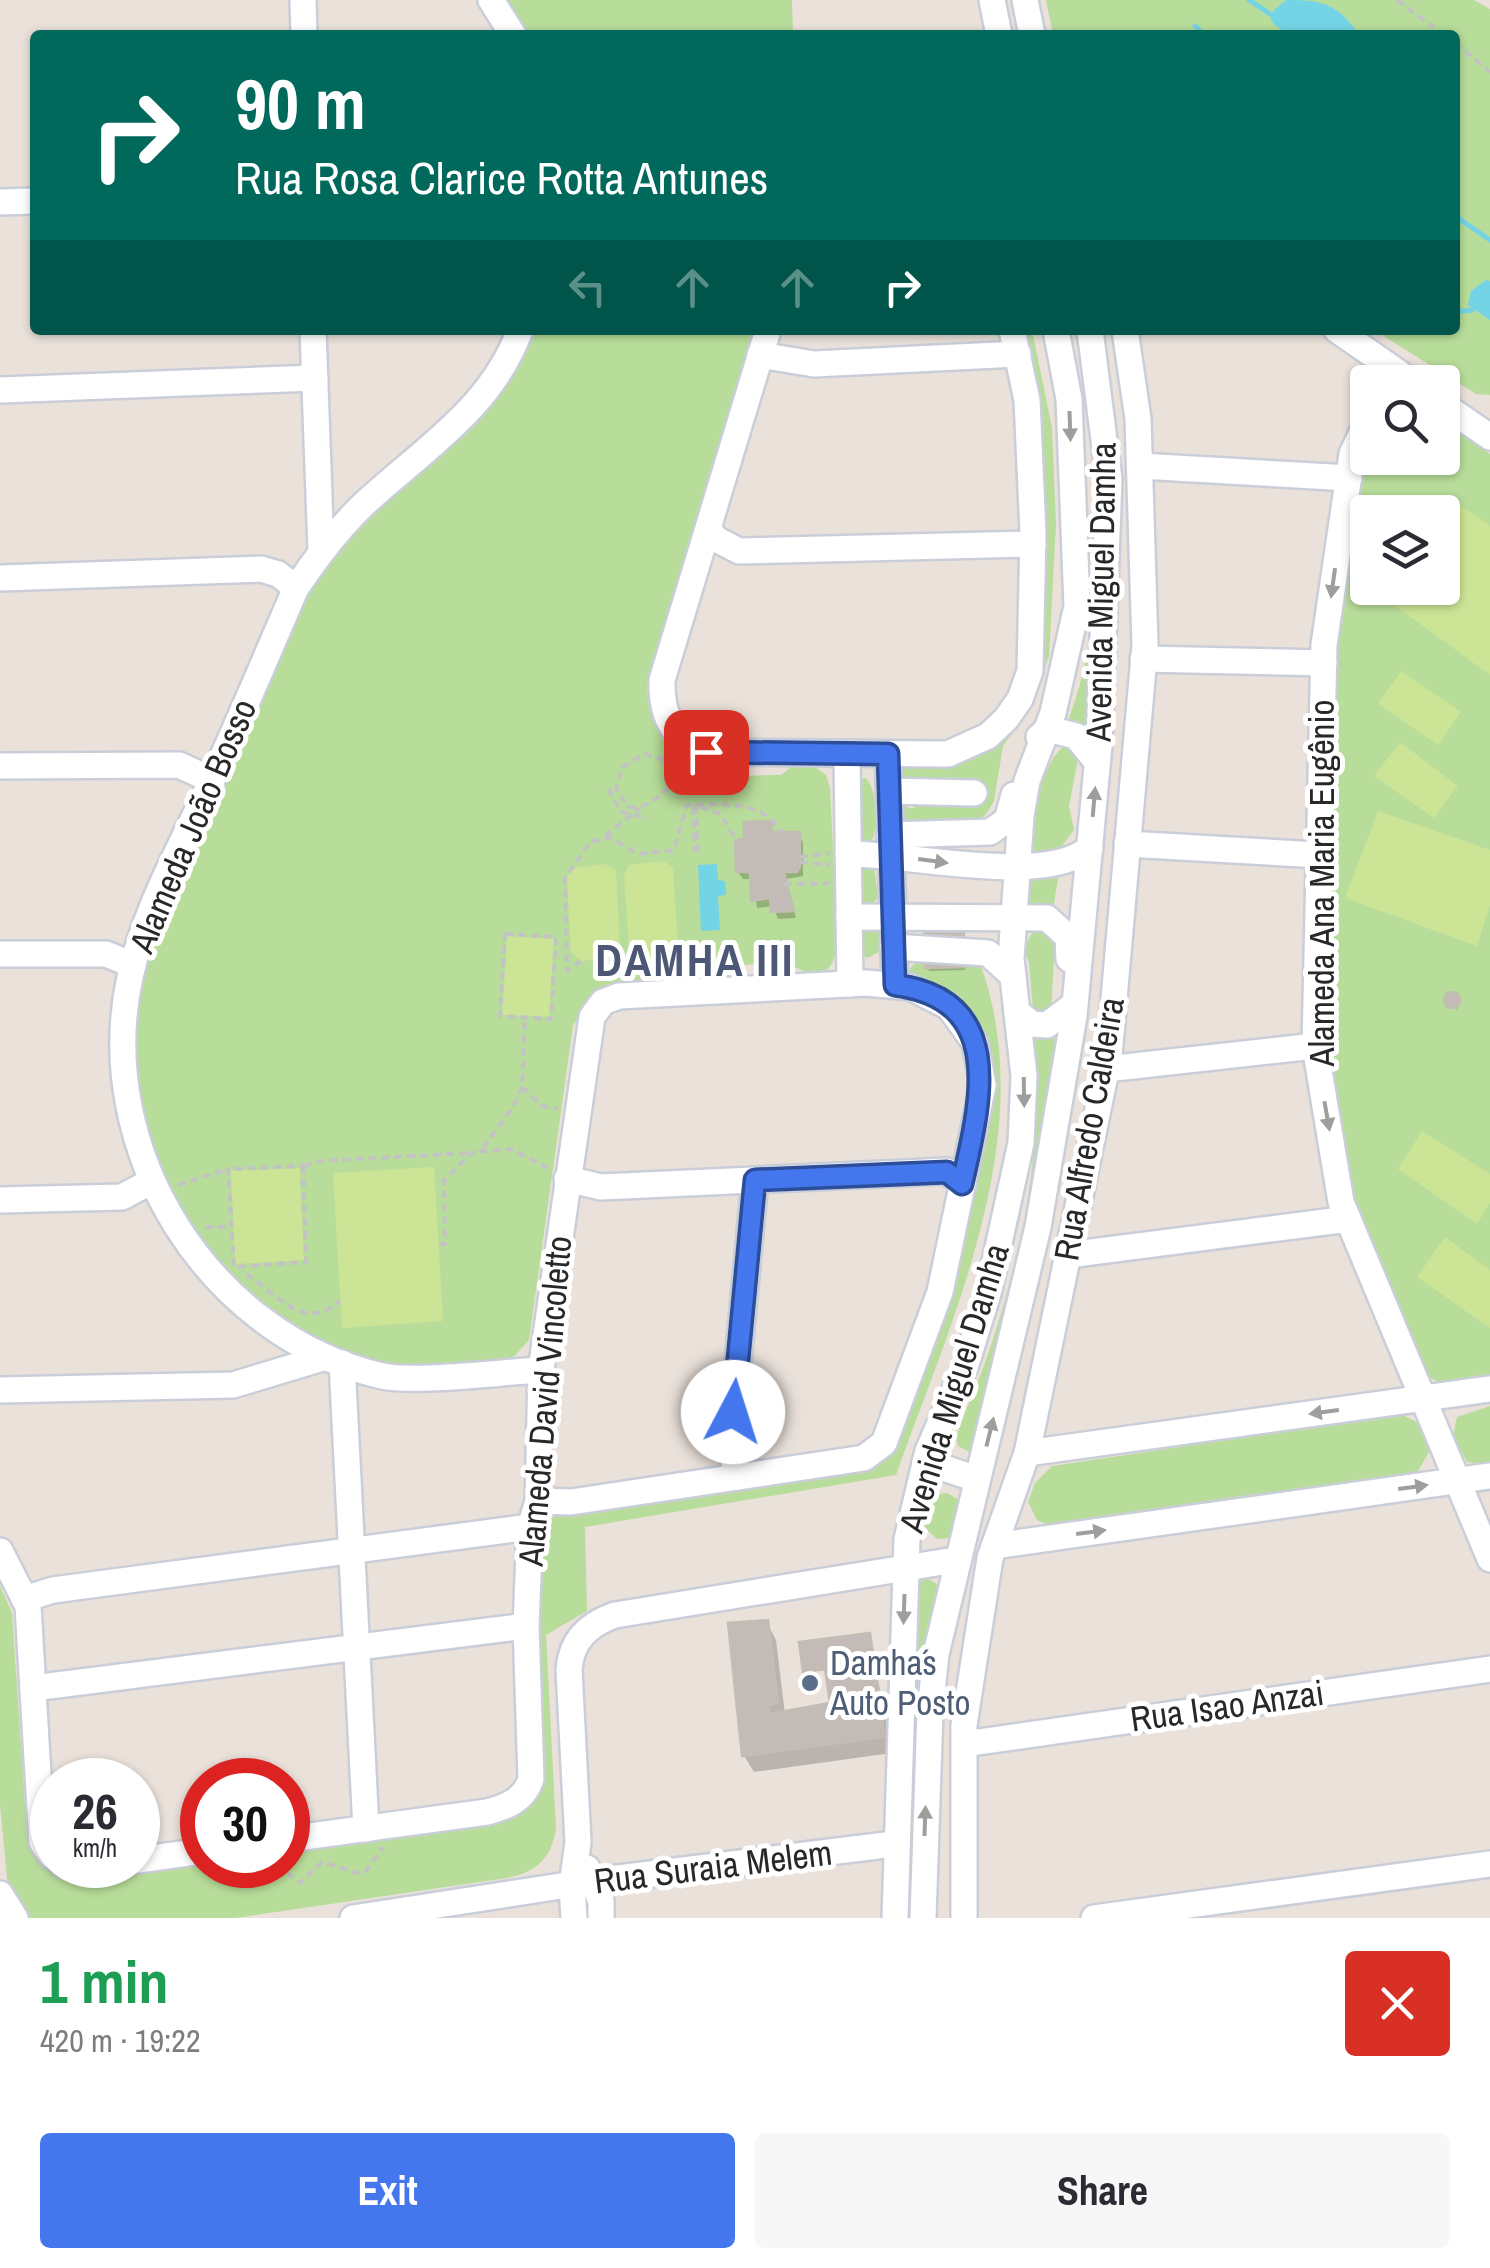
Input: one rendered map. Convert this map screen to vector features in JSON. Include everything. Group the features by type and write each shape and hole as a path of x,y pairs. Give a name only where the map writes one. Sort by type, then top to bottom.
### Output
{"street":[{"path":"303,0 304,30"},
{"path":"492,0 509,30"},
{"path":"992,0 998,30"},
{"path":"1025,0 1031,30"},
{"path":"0,202 30,200"},
{"path":"314,335 321,551"},
{"name":"Alameda João Bosso","path":"517,335 488,391 458,424 364,504 321,551 296,588 150,911 133,964 121,1062 132,1128 153,1189 218,1278 256,1314 334,1360 386,1377 541,1370"},
{"name":"Avenida Miguel Damha","path":"895,1918 894,1844 910,1523 925,1462 977,1331 1020,1143 1025,1091 1013,976 1012,916 1017,866 1027,780 1048,729 1078,606 1069,399 1057,335"},
{"name":"Avenida Miguel Damha","path":"924,1918 930,1712 955,1560 1038,1227 1075,1003 1098,762 1109,479 1091,335"},
{"name":"Rua Alfredo Caldeira","path":"964,1918 964,1744 994,1546 1027,1453 1106,1069 1144,658 1138,418 1126,335"},
{"path":"1343,335 1380,365"},
{"path":"764,342 814,364 1015,342 1027,400 1033,544 1030,671 1020,699 1006,720 988,736 948,754 847,754 706,752 675,732 662,701 662,680 764,342"},
{"path":"0,390 315,378"},
{"path":"1460,407 1490,412"},
{"path":"1460,416 1490,437"},
{"path":"1140,466 1349,478"},
{"name":"Alameda Ana Maria Eugênio","path":"1350,470 1324,663 1315,1046 1341,1202 1490,1559"},
{"path":"708,529 716,540 738,551 1033,544"},
{"path":"0,578 261,570 278,574 296,588"},
{"path":"1144,658 1324,663"},
{"path":"848,857 891,844 975,834 1000,826 1007,820 1026,752 1048,729 1076,736 1098,762"},
{"path":"538,1501 572,1502 864,1458 875,1452 888,1432 940,1292 983,1086 975,1043 949,1007 902,986 850,984 847,754"},
{"path":"888,754 893,947 902,986"},
{"path":"0,766 179,764 212,780"},
{"path":"889,791 974,793"},
{"path":"891,844 976,867 1071,858 1090,848"},
{"path":"1128,844 1319,855"},
{"path":"849,918 1047,918 1064,930 1075,1003 1046,1025 1032,1024 1017,1012"},
{"path":"893,947 988,953 1013,976"},
{"path":"0,954 106,954 133,964"},
{"name":"Alameda David Vincoletto","path":"377,1827 487,1812 517,1800 531,1779 526,1626 530,1527 538,1501 541,1370 586,1036 592,1017 604,1002 635,994 850,984"},
{"path":"1106,1069 1315,1046"},
{"path":"567,1179 601,1187 947,1172 962,1184"},
{"path":"738,1477 730,1448 755,1180"},
{"path":"0,1200 122,1197 153,1189"},
{"path":"1068,1255 1348,1219"},
{"path":"0,1390 233,1385 334,1360 352,1553 356,1648 377,1827 310,1837"},
{"path":"1027,1453 1490,1389"},
{"path":"925,1462 977,1479"},
{"path":"994,1546 1490,1476"},
{"path":"24,1598 52,1590 530,1527"},
{"path":"0,1551 24,1598 37,1758"},
{"path":"574,1918 582,1884 568,1670 576,1643 592,1625 616,1615 955,1560"},
{"path":"32,1688 526,1626"},
{"name":"Rua Isao Anzai","path":"964,1744 1490,1669"},
{"name":"Rua Suraia Melem","path":"353,1918 894,1844"},
{"path":"1094,1918 1490,1864"},
{"path":"582,1884 601,1901 601,1918"},
{"path":"0,1894 15,1918"}],"path":[{"path":"1397,0 1437,30"},
{"path":"1460,47 1489,69"},
{"path":"567,971 565,878 586,844 604,837 657,798 668,785 669,768 657,756 638,756 617,777 621,800 640,808"},
{"path":"608,789 612,802 628,816 647,818"},
{"path":"604,837 638,854 674,850 687,805 748,807 772,820 782,832"},
{"path":"694,805 720,814 737,840"},
{"path":"694,805 696,852"},
{"path":"848,857 800,859 848,857"},
{"path":"505,934 556,937 551,1019 525,1018 500,1016 505,934"},
{"path":"554,981 581,961"},
{"path":"482,1148 513,1107 522,1086 525,1018"},
{"path":"522,1086 549,1110 577,1107"},
{"path":"439,1244 445,1244 444,1180 473,1152 482,1148 518,1150 567,1179"},
{"path":"153,1189 228,1169 473,1152"},
{"path":"228,1169 232,1264 243,1266 306,1262 303,1166"},
{"path":"243,1266 242,1272 304,1313 325,1314 340,1301"},
{"path":"310,1877 322,1862 366,1872 388,1843 377,1827"}],"green space":[{"path":"502,0 792,0 793,30 518,30"},
{"path":"1046,0 1474,0 1490,9 1490,395 1476,394 1460,384 1460,365 1430,365 1382,335 1460,335 1460,30 1052,30"},
{"path":"523,335 752,335 647,694 661,734 725,776 781,775 795,764 810,763 826,775 830,788 838,946 830,967 819,974 787,963 721,966 699,980 614,986 590,998 573,1026 529,1340 510,1361 416,1368 330,1347 259,1306 197,1241 148,1155 130,1021 152,924 293,615 337,548"},
{"path":"1019,335 1033,335 1052,428 1056,525 1049,656 1029,711 1003,746 994,801 987,813 975,824 909,825 898,808 904,802 908,808 915,808 909,798 910,785 916,779 901,782 897,765 1023,707"},
{"path":"1075,335 1085,335 1100,417 1097,554 1095,475"},
{"path":"1460,433 1490,454 1490,1380 1449,1388 1424,1374 1349,1192 1326,1016 1334,646 1350,524 1350,605 1460,605 1460,495 1354,495 1356,478 1460,475"},
{"path":"1460,505 1490,526 1490,675 1394,605 1460,605"},
{"path":"1096,579 1092,737 1069,718 1083,673"},
{"path":"1401,671 1461,712 1438,745 1378,704"},
{"path":"1400,742 1458,786 1434,818 1374,776"},
{"path":"1065,746 1078,759 1069,806 1074,830 1059,850 1037,854 1032,832 1037,798 1050,765"},
{"path":"866,778 876,812 869,846 854,840 858,779"},
{"path":"1378,811 1490,850 1490,905 1477,946 1345,898"},
{"path":"664,861 673,868 678,947 671,955 639,958 629,949 624,875 629,865"},
{"path":"606,864 616,871 620,950 614,958 581,961 571,952 567,878 572,868"},
{"path":"857,866 874,867 878,897 872,905 856,898"},
{"path":"1059,873 1053,909 1031,911 1025,904 1029,877"},
{"path":"878,927 881,951 867,958 860,952 858,929"},
{"path":"1033,932 1046,932 1055,942 1051,1011 1038,1013 1033,1009 1029,962 1022,949"},
{"path":"507,936 554,939 549,1017 502,1015"},
{"path":"916,962 980,963 996,1027 1001,1091 995,1157 982,1222 964,1287 896,1475 585,1527 587,1611 546,1635 556,1828 551,1848 541,1862 527,1872 507,1878 235,1918 28,1918 8,1888 0,1804 0,1586 12,1613 30,1842 30,1888 160,1888 160,1866 180,1863 180,1888 310,1888 310,1843 520,1806 538,1539 544,1522 559,1514 880,1457 988,1082 909,970"},
{"path":"1038,1036 1056,1039 1060,1048 1058,1092 975,1455 958,1446 956,1438 999,1322 1027,1204 1035,1124 1032,1044"},
{"path":"1422,1131 1490,1174 1490,1203 1477,1224 1398,1169"},
{"path":"434,1167 443,1321 342,1328 333,1173"},
{"path":"299,1168 304,1260 235,1264 231,1171"},
{"path":"1445,1237 1490,1270 1490,1328 1417,1277"},
{"path":"1490,1406 1490,1465 1467,1462 1453,1436 1457,1417"},
{"path":"1401,1414 1421,1424 1430,1450 1418,1471 1406,1480 1055,1528 1037,1520 1028,1502 1035,1483 1052,1466"},
{"path":"947,1493 961,1501 958,1530 950,1538 937,1539 925,1528 928,1511 938,1494"},
{"path":"927,1578 943,1588 919,1918 908,1918 908,1731 916,1584"}],"water":[{"path":"1286,0 1310,1 1337,10 1355,30 1281,30 1271,21 1274,10"},
{"path":"1490,281 1490,320 1468,305 1471,291"},
{"path":"717,864 718,880 725,881 726,895 718,896 720,930 701,931 698,865"}],"building":[{"path":"772,821 772,832 800,832 800,867 797,872 784,872 794,911 771,912 770,898 751,901 750,872 736,872 735,841 744,838 744,822"},
{"path":"963,907 965,967 925,968 924,908"},
{"path":"1452,992 1460,1000 1452,1008 1444,1000"},
{"path":"768,1620 778,1703 768,1705 769,1714 879,1694 884,1737 742,1756 728,1623"},
{"path":"870,1633 879,1694 830,1703 825,1669 803,1672 799,1642"}],"waterway":[{"path":"1249,0 1273,16"},
{"path":"1195,26 1199,30"},
{"path":"1460,219 1490,240"},
{"path":"1460,311 1472,310"}],"place":[{"name":"Damha´s Auto Posto","path":"810,1683"}],"district":[{"name":"DAMHA III","path":"695,960"}],"route":[{"path":"706,752 888,754 895,985 931,996 949,1007 964,1024 975,1043 983,1086 962,1184 947,1172 755,1180 733,1412"}]}
